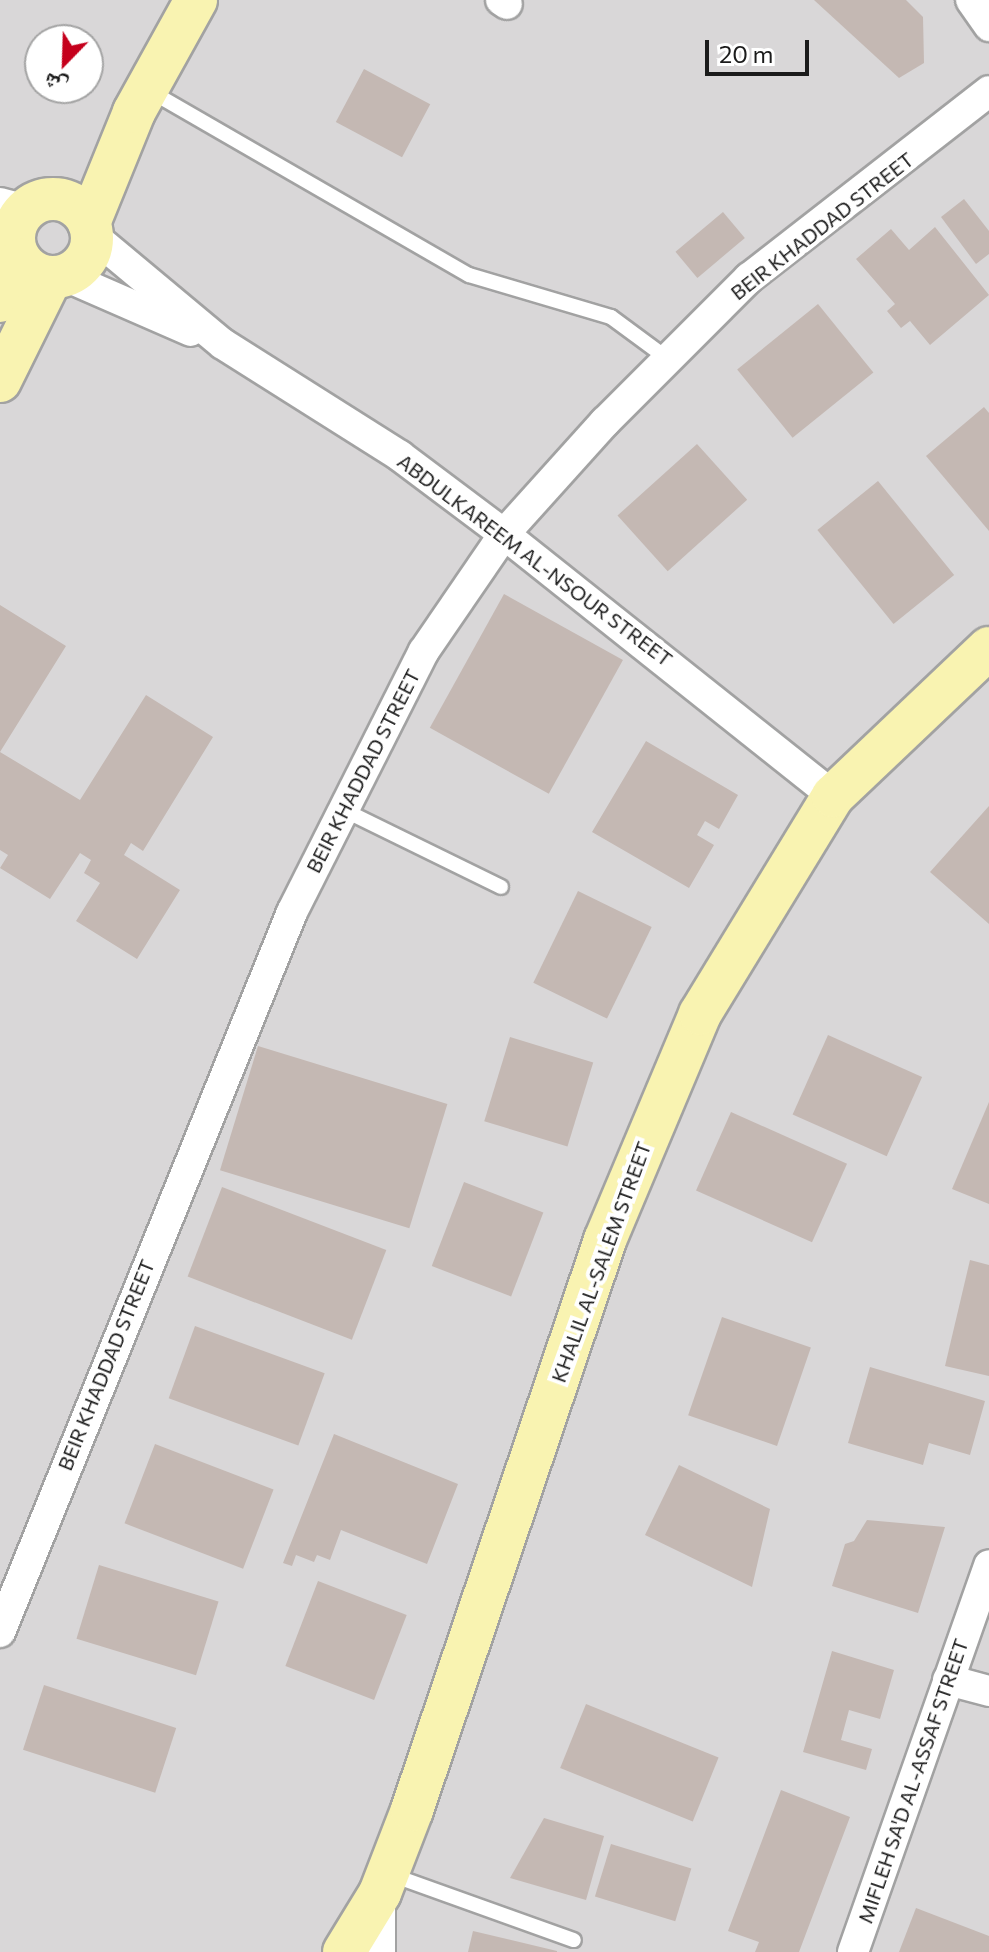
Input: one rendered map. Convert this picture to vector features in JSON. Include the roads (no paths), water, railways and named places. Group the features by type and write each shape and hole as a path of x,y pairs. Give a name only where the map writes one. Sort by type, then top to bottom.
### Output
{"street":[{"path":"28,239 85,260 90,229 140,100 196,0"},
{"path":"971,0 989,26"},
{"name":"BEIR KHADDAD STREET","path":"0,1632 226,1067 342,809 424,651 504,534 668,359 749,278 989,91"},
{"path":"0,301 28,239 140,100"},
{"path":"0,381 28,239 72,205 90,229"},
{"name":"ABDULKAREEM AL-NSOUR STREET","path":"90,229 223,344"},
{"name":"ABDULKAREEM AL-NSOUR STREET","path":"28,239 223,344 400,456 504,534 833,796"},
{"name":"KHALIL AL-SALEM STREET","path":"344,1952 384,1883 605,1240 677,1066 724,970 833,796 989,648"},
{"name":"MIFLEH SA'D AL-ASSAF STREET","path":"853,1952 989,1565"},
{"path":"948,1680 989,1691"},
{"path":"380,1952 384,1883"}],"lane":[{"path":"140,100 469,275 611,317 668,359"},
{"path":"342,809 501,887"},
{"path":"384,1883 574,1940"}]}
